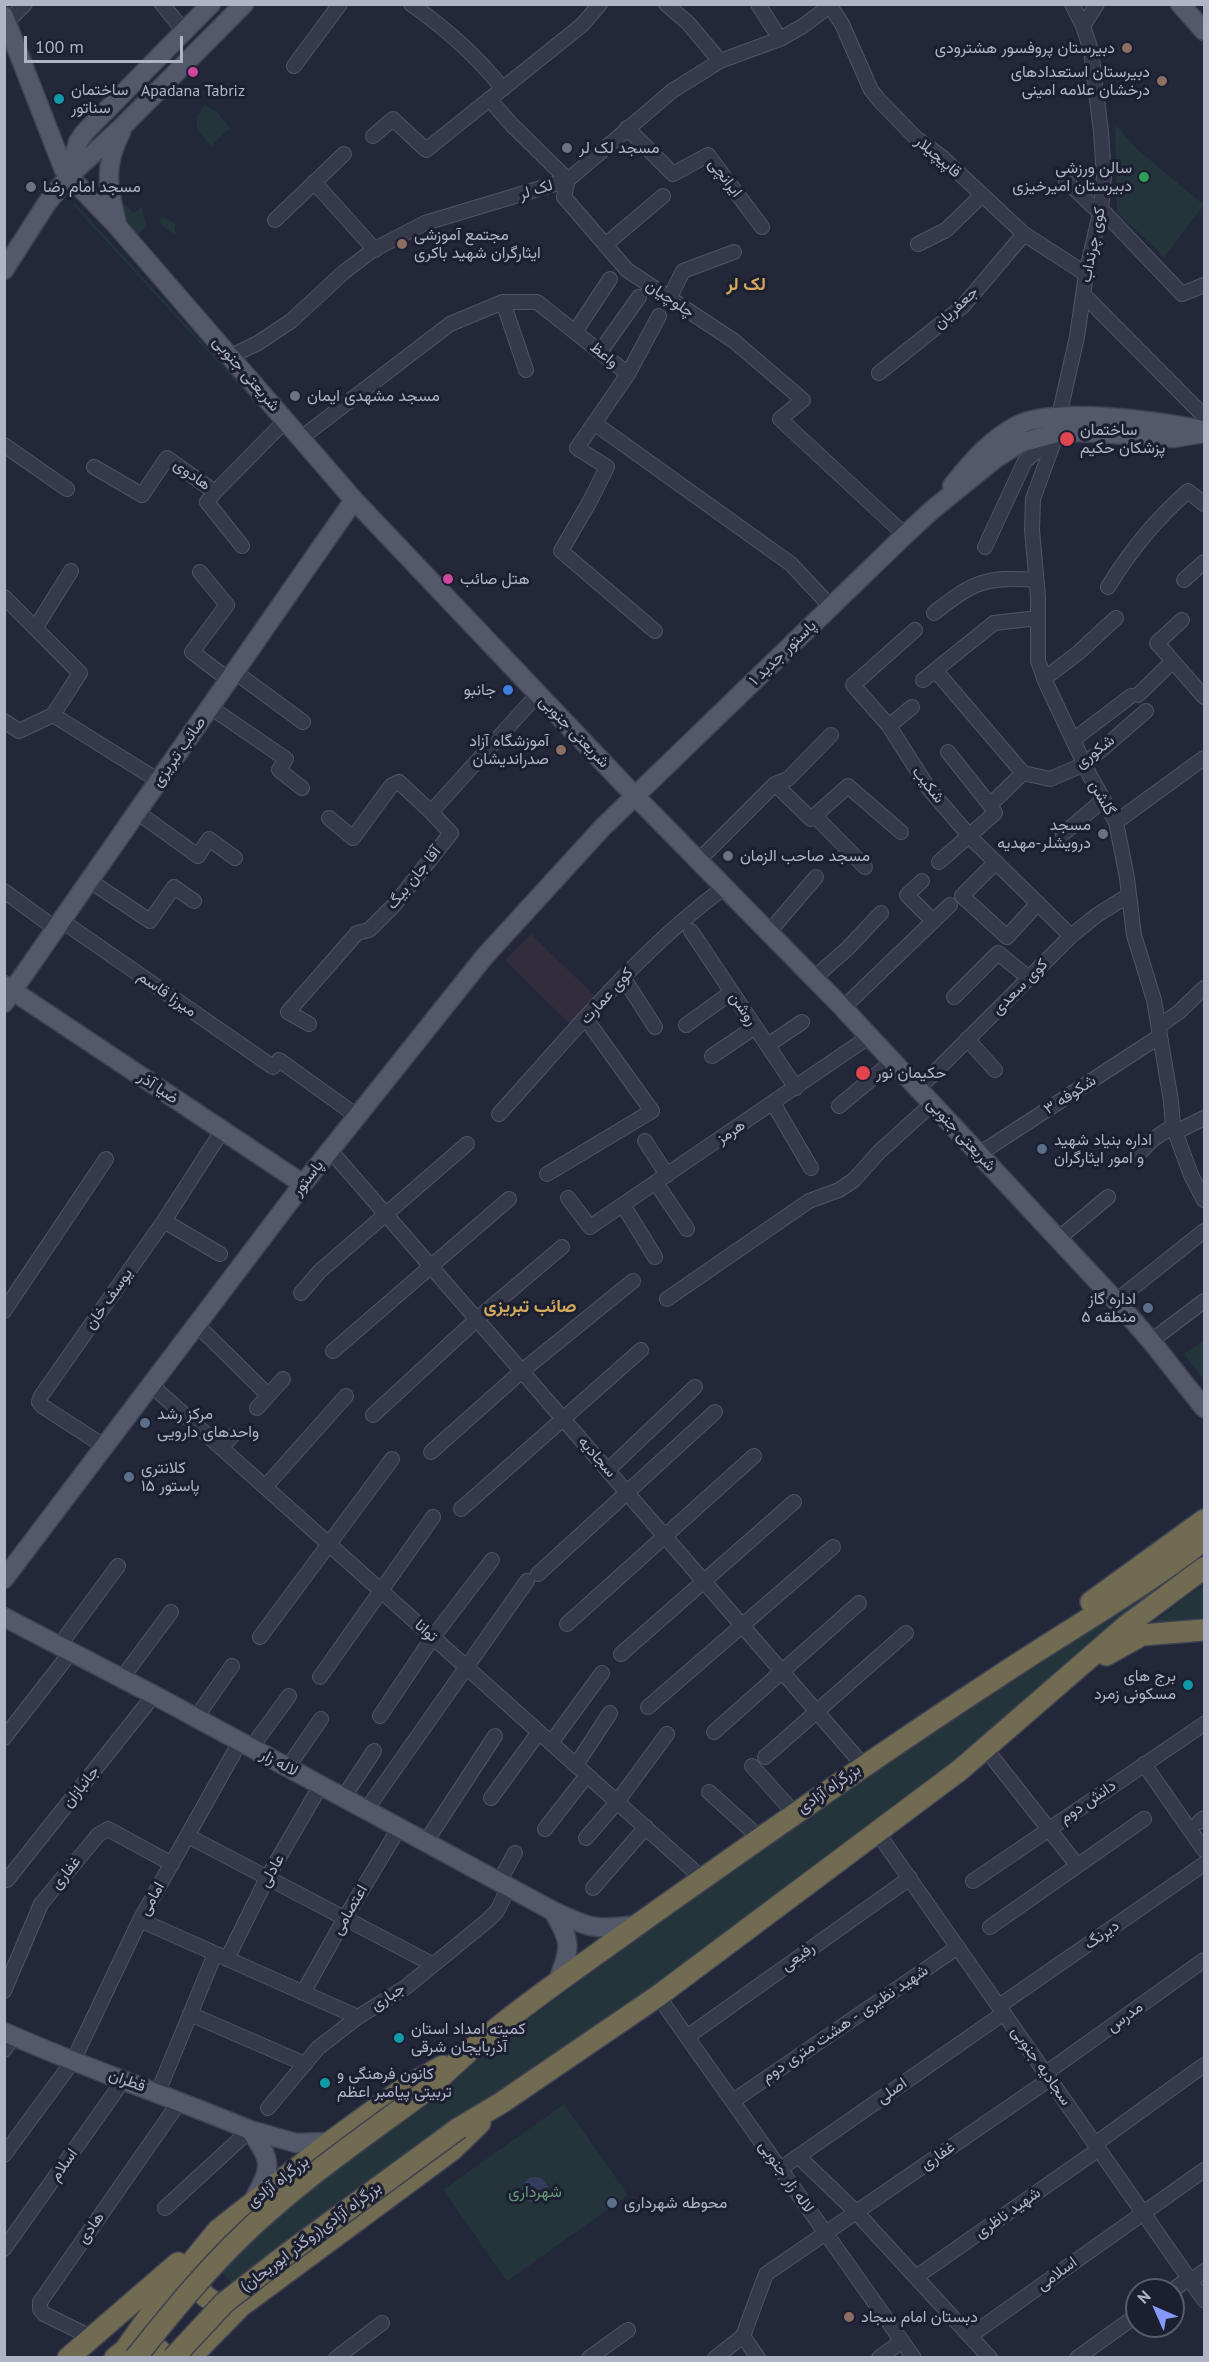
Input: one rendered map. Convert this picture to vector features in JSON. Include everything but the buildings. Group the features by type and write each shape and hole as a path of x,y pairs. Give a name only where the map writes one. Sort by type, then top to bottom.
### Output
{"highway":[{"path":"1046,1645 1095,1598 1204,1520"},
{"name":"بزرگراه آزادی","path":"126,2354 188,2293 243,2234 306,2180 431,2087 464,2054 557,1983 863,1765 1164,1571 1204,1540"},
{"path":"190,2358 241,2306 452,2150 501,2103 658,1996 960,1770 1126,1626 1204,1568"},
{"path":"1071,1673 1142,1635 1204,1630"},
{"name":"بزرگراه آزادی","path":"126,2354 191,2261 218,2230 330,2142 407,2086 464,2054"},
{"name":"بزرگراه آزادی(روگذر ابوریحان)","path":"173,2358 224,2303 283,2257 459,2128 501,2103"},
{"path":"68,2358 218,2230"},
{"path":"191,2261 194,2280 205,2296 221,2306 241,2306"},
{"path":"126,2354 143,2342 159,2348 166,2358"}],"main road":[{"path":"69,176 78,142 84,133 211,4"},
{"path":"7,259 69,176 124,125 244,4"},
{"path":"1180,4 1204,32"},
{"name":"شریعتی جنوبی","path":"6,19 64,170 69,176 117,225 354,500 635,796 870,1036 1116,1301 1204,1408"},
{"path":"117,225 109,193 107,172 110,157 124,125"},
{"name":"پاستور جدید ۱","path":"635,796 932,510 1007,450 1058,424 1082,432 1174,438 1204,432"},
{"name":"صائب تبریزی","path":"7,993 90,881 354,500"},
{"name":"پاستور","path":"4,1578 330,1149 484,956 573,858 635,796"},
{"name":"ضیا آذر","path":"7,993 303,1184"},
{"name":"لاله زار","path":"4,1617 154,1695 553,1911 591,1928 605,1929 637,1925"},
{"path":"553,1911 569,1942 567,1958 557,1983"},
{"name":"قطران","path":"8,2039 158,2092 250,2130 296,2143 330,2142"},
{"path":"250,2130 265,2152 268,2173 253,2201"}],"street":[{"path":"6,19 25,4"},
{"path":"162,4 184,32"},
{"path":"294,66 340,4"},
{"path":"411,4 477,59 503,89"},
{"path":"373,136 393,119 426,150 582,25 600,4"},
{"path":"758,4 780,39"},
{"name":"کوی چرنداب","path":"1058,424 1077,337 1086,274 1100,211 1104,176 1091,50 1072,4"},
{"name":"لک لر","path":"231,356 258,343 291,321 344,272 375,249 425,223 568,180 672,91 720,61 780,39 831,5"},
{"name":"قاپیچیلار","path":"831,5 842,24 871,90 880,101 916,138 943,158 1024,234 1086,274"},
{"path":"1083,26 1095,5"},
{"path":"671,6 720,61"},
{"path":"489,99 568,180"},
{"name":"ایرانچی","path":"627,128 673,174 708,155 762,227"},
{"path":"274,219 344,154"},
{"name":"چلوچیان","path":"568,180 564,197 627,270 734,341 803,400 780,419 905,536"},
{"path":"1066,181 1100,211 1182,294 1204,285"},
{"path":"314,182 375,249"},
{"path":"918,244 946,230 981,195"},
{"path":"605,245 663,196"},
{"name":"جعفریان","path":"879,373 963,306 1024,234"},
{"path":"669,299 683,271 734,252"},
{"path":"575,332 610,279"},
{"path":"1083,294 1204,416"},
{"path":"600,352 639,297"},
{"path":"503,302 526,370"},
{"name":"واعظ","path":"301,438 450,324 503,302 537,302 628,374 578,448 607,467 561,551 655,631"},
{"path":"628,374 659,316"},
{"name":"هادوی","path":"94,467 142,495 167,458 215,492 286,420"},
{"path":"594,423 790,564 831,607"},
{"path":"985,547 1025,461 1058,424"},
{"name":"گلشن","path":"1058,424 1033,499 1032,530 1038,618 1038,661 1044,679 1084,764 1116,822 1134,934 1154,1000 1160,1031 1175,1129 1179,1146 1204,1200"},
{"path":"4,445 67,489"},
{"path":"1108,587 1143,537 1181,497 1188,491 1204,504"},
{"path":"215,492 207,502 242,546"},
{"path":"1184,580 1204,562"},
{"path":"36,627 71,570"},
{"path":"200,572 227,605 192,652 303,722"},
{"path":"934,613 976,583 1007,577 1036,580"},
{"path":"4,597 80,673 53,715 19,731 4,721"},
{"path":"923,681 994,622 1038,618"},
{"path":"1044,679 1078,653 1116,618"},
{"path":"1182,620 1157,643 1204,697"},
{"name":"شکیب","path":"915,630 854,685 889,726 929,789 969,835 1071,936"},
{"path":"1073,740 1134,696 1173,661"},
{"path":"935,670 1023,773 969,835 939,862"},
{"path":"329,818 353,838 391,786 399,782 431,812 538,694"},
{"path":"210,707 286,759 279,770 302,788"},
{"path":"889,726 912,707"},
{"name":"شکوری","path":"1023,773 1050,779 1084,764 1146,711"},
{"path":"53,715 159,781"},
{"path":"699,860 775,784 788,779 831,735"},
{"path":"948,752 992,809"},
{"path":"1116,822 1204,758"},
{"path":"775,784 811,819 848,786 901,832"},
{"path":"1063,834 1103,800"},
{"path":"137,812 198,856 209,839 235,858"},
{"name":"آقا جان بیگ","path":"309,1024 288,1012 357,933 369,930 395,904 451,833 431,812"},
{"path":"815,816 865,867"},
{"path":"996,862 962,896 1006,937 1038,903"},
{"path":"768,932 816,878"},
{"path":"90,881 150,921 174,886 194,901"},
{"path":"922,881 907,895 933,921"},
{"name":"کوی عمارت","path":"499,1114 623,977 682,919 725,887"},
{"name":"میرزا قاسم","path":"4,891 357,1116"},
{"name":"کوی سعدی","path":"918,1089 1071,936 1097,915 1129,895"},
{"path":"843,1008 950,905"},
{"path":"814,978 848,948 881,913"},
{"name":"روشن","path":"691,931 795,1088"},
{"path":"954,997 998,953 1029,978"},
{"path":"623,977 655,1027"},
{"name":"شکوفه ۳","path":"979,1154 1160,1031 1204,988"},
{"path":"686,1025 732,992"},
{"path":"548,1174 652,1111 586,1019"},
{"path":"768,1045 802,1022"},
{"path":"712,1056 755,1027"},
{"name":"هرمز","path":"568,1198 590,1227 870,1036"},
{"path":"967,1039 995,1070"},
{"path":"839,1106 893,1061"},
{"path":"773,1103 811,1168"},
{"path":"666,1299 809,1201 839,1190 854,1180 879,1152 932,1104"},
{"path":"1136,1157 1152,1140 1204,1118"},
{"name":"یوسف خان","path":"104,1446 42,1406 39,1402 41,1396 164,1221 222,1131"},
{"path":"645,1141 661,1179 687,1229"},
{"path":"301,1293 320,1271 467,1144"},
{"name":"سجادیه","path":"330,1149 863,1765"},
{"path":"5,1307 106,1159"},
{"path":"1058,1239 1108,1197"},
{"path":"333,1351 509,1199"},
{"path":"623,1205 655,1257"},
{"path":"164,1221 220,1254"},
{"path":"1116,1301 1204,1231"},
{"path":"373,1415 477,1319 562,1247"},
{"path":"431,1452 522,1371 633,1281"},
{"path":"1151,1341 1204,1301"},
{"path":"196,1324 268,1395"},
{"path":"461,1509 641,1350"},
{"path":"256,1408 283,1379"},
{"name":"توانا","path":"150,1384 703,1879"},
{"path":"608,1470 695,1387"},
{"path":"265,1487 346,1396"},
{"path":"366,1810 466,1667 532,1578 715,1412"},
{"path":"221,1448 232,1435"},
{"path":"567,1624 754,1456"},
{"path":"260,1637 392,1459"},
{"path":"621,1654 794,1502"},
{"path":"320,1677 433,1517"},
{"path":"648,1707 833,1546"},
{"path":"381,1716 433,1637 492,1560"},
{"path":"4,1738 118,1566"},
{"path":"714,1732 859,1603"},
{"path":"122,1678 171,1611"},
{"path":"765,1757 906,1633"},
{"path":"195,1719 232,1666"},
{"path":"551,1743 602,1672"},
{"name":"جانبازان","path":"7,1880 154,1695"},
{"name":"امامی","path":"4,2155 73,2061 140,1920 188,1836 245,1745 289,1696"},
{"path":"576,1765 610,1713"},
{"path":"288,1767 321,1719"},
{"name":"دانش دوم","path":"973,1881 1204,1724"},
{"path":"491,1798 539,1732"},
{"path":"586,1838 617,1802 667,1734"},
{"path":"425,1843 495,1736"},
{"path":"985,1748 1077,1865"},
{"path":"343,1798 374,1751"},
{"path":"1144,1764 1204,1850"},
{"path":"752,1766 795,1814"},
{"path":"545,1829 587,1775"},
{"name":"عادلی","path":"158,2092 190,2014 321,1785"},
{"path":"709,1792 760,1838"},
{"path":"990,1927 1144,1819"},
{"path":"593,1888 645,1827"},
{"name":"اعتصامی","path":"303,1993 399,1828"},
{"name":"غفاری","path":"4,1991 41,1904 98,1834 108,1829 172,1864"},
{"name":"سجادیه جنوبی","path":"877,1832 1204,2300"},
{"path":"188,1836 432,1964"},
{"name":"جباری","path":"268,2108 318,2048 358,2017 406,1987 497,1911 515,1853"},
{"name":"دیرنگ","path":"1001,2009 1204,1864"},
{"name":"رفیعی","path":"687,2037 910,1878"},
{"path":"140,1920 358,2017"},
{"name":"شهید نظیری - هشت متری دوم","path":"733,2102 958,1947"},
{"name":"مدرس","path":"1048,2076 1204,1960"},
{"name":"لاله زار جنوبی","path":"658,1996 914,2358"},
{"name":"اصلی","path":"780,2169 1001,2009"},
{"path":"190,2014 305,2064"},
{"name":"شهید ناظری","path":"916,2277 1097,2146 1204,2065"},
{"name":"غفاری","path":"743,2336 766,2274 1048,2076"},
{"name":"اسلام","path":"4,2249 123,2081"},
{"name":"هادی","path":"91,2337 44,2314 40,2309 40,2302 180,2101"},
{"path":"165,2208 250,2130"},
{"path":"798,2156 856,2212 990,2358"},
{"name":"اسلامی","path":"970,2336 1204,2170"},
{"path":"1185,2282 1204,2271"},
{"path":"336,2358 382,2323"},
{"path":"1083,2356 1125,2324"},
{"path":"589,2358 628,2330"},
{"path":"715,2358 743,2336 758,2358"},
{"path":"879,2358 902,2341"}],"shaded area":[{"path":"531,934 597,998 572,1026 505,960"}],"green space":[{"path":"205,105 217,112 230,128 211,146 197,130 197,116"},
{"name":"سالن ورزشی دبیرستان امیرخیزی","path":"1115,124 1137,149 1204,205 1164,257 1117,212"},
{"path":"112,193 134,213 142,206 146,226 131,241"},
{"path":"75,203 336,489 335,490 73,205"},
{"path":"164,217 175,224 175,235 161,225 160,219"},
{"path":"1204,1340 1204,1380 1184,1354"},
{"path":"1186,1567 953,1766 647,1993 464,2115 232,2284 219,2269 308,2187 475,2058 716,1882 1032,1662"},
{"path":"1204,1584 1204,1623 1147,1627"},
{"name":"شهرداری","path":"564,2104 628,2195 507,2281 443,2190"}],"water":[{"path":"535,2177 544,2181 548,2190 544,2199 535,2203 526,2199 522,2190 526,2181"}],"place":[{"name":"دبیرستان پروفسور هشترودی","path":"1127,48"},
{"name":"Apadana Tabriz","path":"193,72"},
{"name":"دبیرستان استعدادهای درخشان علامه امینی","path":"1162,81"},
{"name":"ساختمان سناتور","path":"59,99"},
{"name":"مسجد لک لر","path":"567,148"},
{"name":"سالن ورزشی دبیرستان امیرخیزی","path":"1144,177"},
{"name":"مسجد امام رضا","path":"31,187"},
{"name":"مجتمع آموزشی ایثارگران شهید باکری","path":"402,244"},
{"name":"مسجد مشهدی ایمان","path":"295,396"},
{"name":"ساختمان پزشکان حکیم","path":"1067,439"},
{"name":"هتل صائب","path":"448,579"},
{"name":"جانبو","path":"508,690"},
{"name":"آموزشگاه آزاد صدراندیشان","path":"561,750"},
{"name":"مسجد درویشلر-مهدیه","path":"1103,834"},
{"name":"مسجد صاحب الزمان","path":"728,856"},
{"name":"حکیمان نور","path":"863,1073"},
{"name":"اداره بنیاد شهید و امور ایثارگران","path":"1042,1149"},
{"name":"اداره گاز منطقه ۵","path":"1148,1308"},
{"name":"مرکز رشد واحدهای دارویی","path":"145,1423"},
{"name":"کلانتری ۱۵ پاستور","path":"129,1477"},
{"name":"برج های مسکونی زمرد","path":"1188,1685"},
{"name":"کمیته امداد استان آذربایجان شرقی","path":"399,2038"},
{"name":"کانون فرهنگی و تربیتی پیامبر اعظم","path":"325,2083"},
{"name":"محوطه شهرداری","path":"612,2203"},
{"name":"دبستان امام سجاد","path":"849,2317"}],"district":[{"name":"لک لر","path":"746,285"},
{"name":"صائب تبریزی","path":"530,1307"}]}
